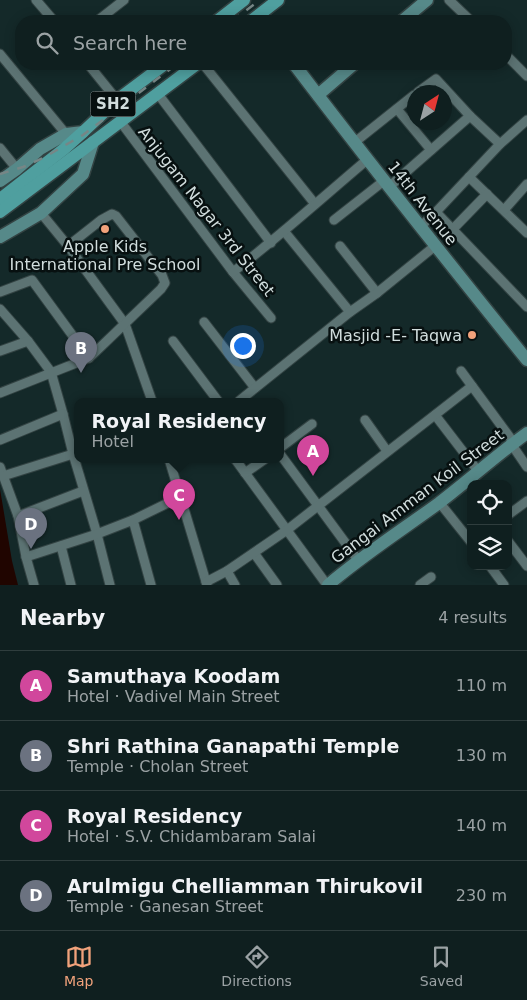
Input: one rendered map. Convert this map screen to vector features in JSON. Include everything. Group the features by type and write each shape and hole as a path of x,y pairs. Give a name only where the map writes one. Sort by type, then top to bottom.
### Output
{"main road":[{"path":"225,15 244,0"},
{"path":"262,15 278,0"},
{"name":"SH2","path":"0,212 69,152 71,141 117,100 157,70"},
{"name":"SH2","path":"0,199 69,152 93,142 189,70"}],"street":[{"path":"36,0 49,15"},
{"path":"105,15 124,0"},
{"path":"409,15 427,0"},
{"path":"449,0 465,15"},
{"path":"0,54 66,134"},
{"path":"512,61 527,76"},
{"path":"93,70 117,100"},
{"path":"208,70 315,204"},
{"name":"14th Avenue","path":"299,70 420,227 527,360"},
{"path":"318,95 347,70"},
{"path":"427,85 436,78 442,85"},
{"path":"158,94 271,243"},
{"path":"452,96 500,144"},
{"path":"355,142 407,101"},
{"path":"397,109 431,150"},
{"path":"334,220 431,150 470,116"},
{"path":"420,227 500,144 527,120"},
{"name":"Anjugam Nagar 3rd Street","path":"120,122 271,318"},
{"path":"0,181 17,169 40,148 66,134 83,132"},
{"path":"0,237 41,213 83,174 93,142"},
{"path":"0,148 17,169"},
{"path":"234,272 271,243 368,159"},
{"path":"469,177 527,233"},
{"path":"504,210 527,184"},
{"path":"452,230 487,194"},
{"path":"436,212 527,307"},
{"path":"41,213 68,246 125,324 151,398"},
{"path":"0,393 89,358 165,283 162,275 116,216 112,214 101,220 68,246"},
{"path":"284,230 350,312"},
{"path":"340,246 377,293"},
{"path":"243,398 435,246"},
{"path":"0,292 32,280 89,358"},
{"path":"0,309 28,340 51,372 64,414 74,460"},
{"path":"204,322 255,388"},
{"path":"0,350 28,340"},
{"path":"173,341 216,398"},
{"path":"461,371 527,467"},
{"path":"170,463 207,583 287,530 472,386"},
{"path":"0,440 64,414"},
{"path":"435,415 478,472"},
{"path":"364,420 387,451"},
{"path":"284,445 312,424"},
{"name":"Gangai Amman Koil Street","path":"334,583 358,560 440,502 527,433"},
{"path":"3,476 72,454"},
{"path":"284,459 358,560"},
{"path":"75,463 97,534 110,585"},
{"path":"238,463 287,530 334,583"},
{"path":"245,473 259,463"},
{"path":"0,467 18,516 34,585"},
{"path":"18,516 84,491"},
{"path":"26,557 133,520 180,497"},
{"path":"512,512 527,501"},
{"path":"440,502 467,537"},
{"path":"133,520 151,585"},
{"path":"62,546 71,585"},
{"path":"512,546 527,566"},
{"path":"254,553 277,585"},
{"path":"493,570 504,585"},
{"path":"226,571 235,585"},
{"path":"420,585 431,577"}],"shaded area":[{"path":"0,489 12,561 18,585 0,585"}],"railway":[{"path":"240,15 260,0"},
{"path":"0,174 43,158 83,135 169,70"}],"place":[{"name":"Apple Kids International Pre School","path":"105,229"},
{"name":"Masjid -E- Taqwa","path":"472,335"},
{"name":"Shri Rathina Ganapathi Temple","path":"81,373"},
{"name":"Samuthaya Koodam","path":"313,476"},
{"name":"Royal Residency","path":"179,520"},
{"name":"Arulmigu Chelliamman Thirukovil","path":"31,549"}]}
